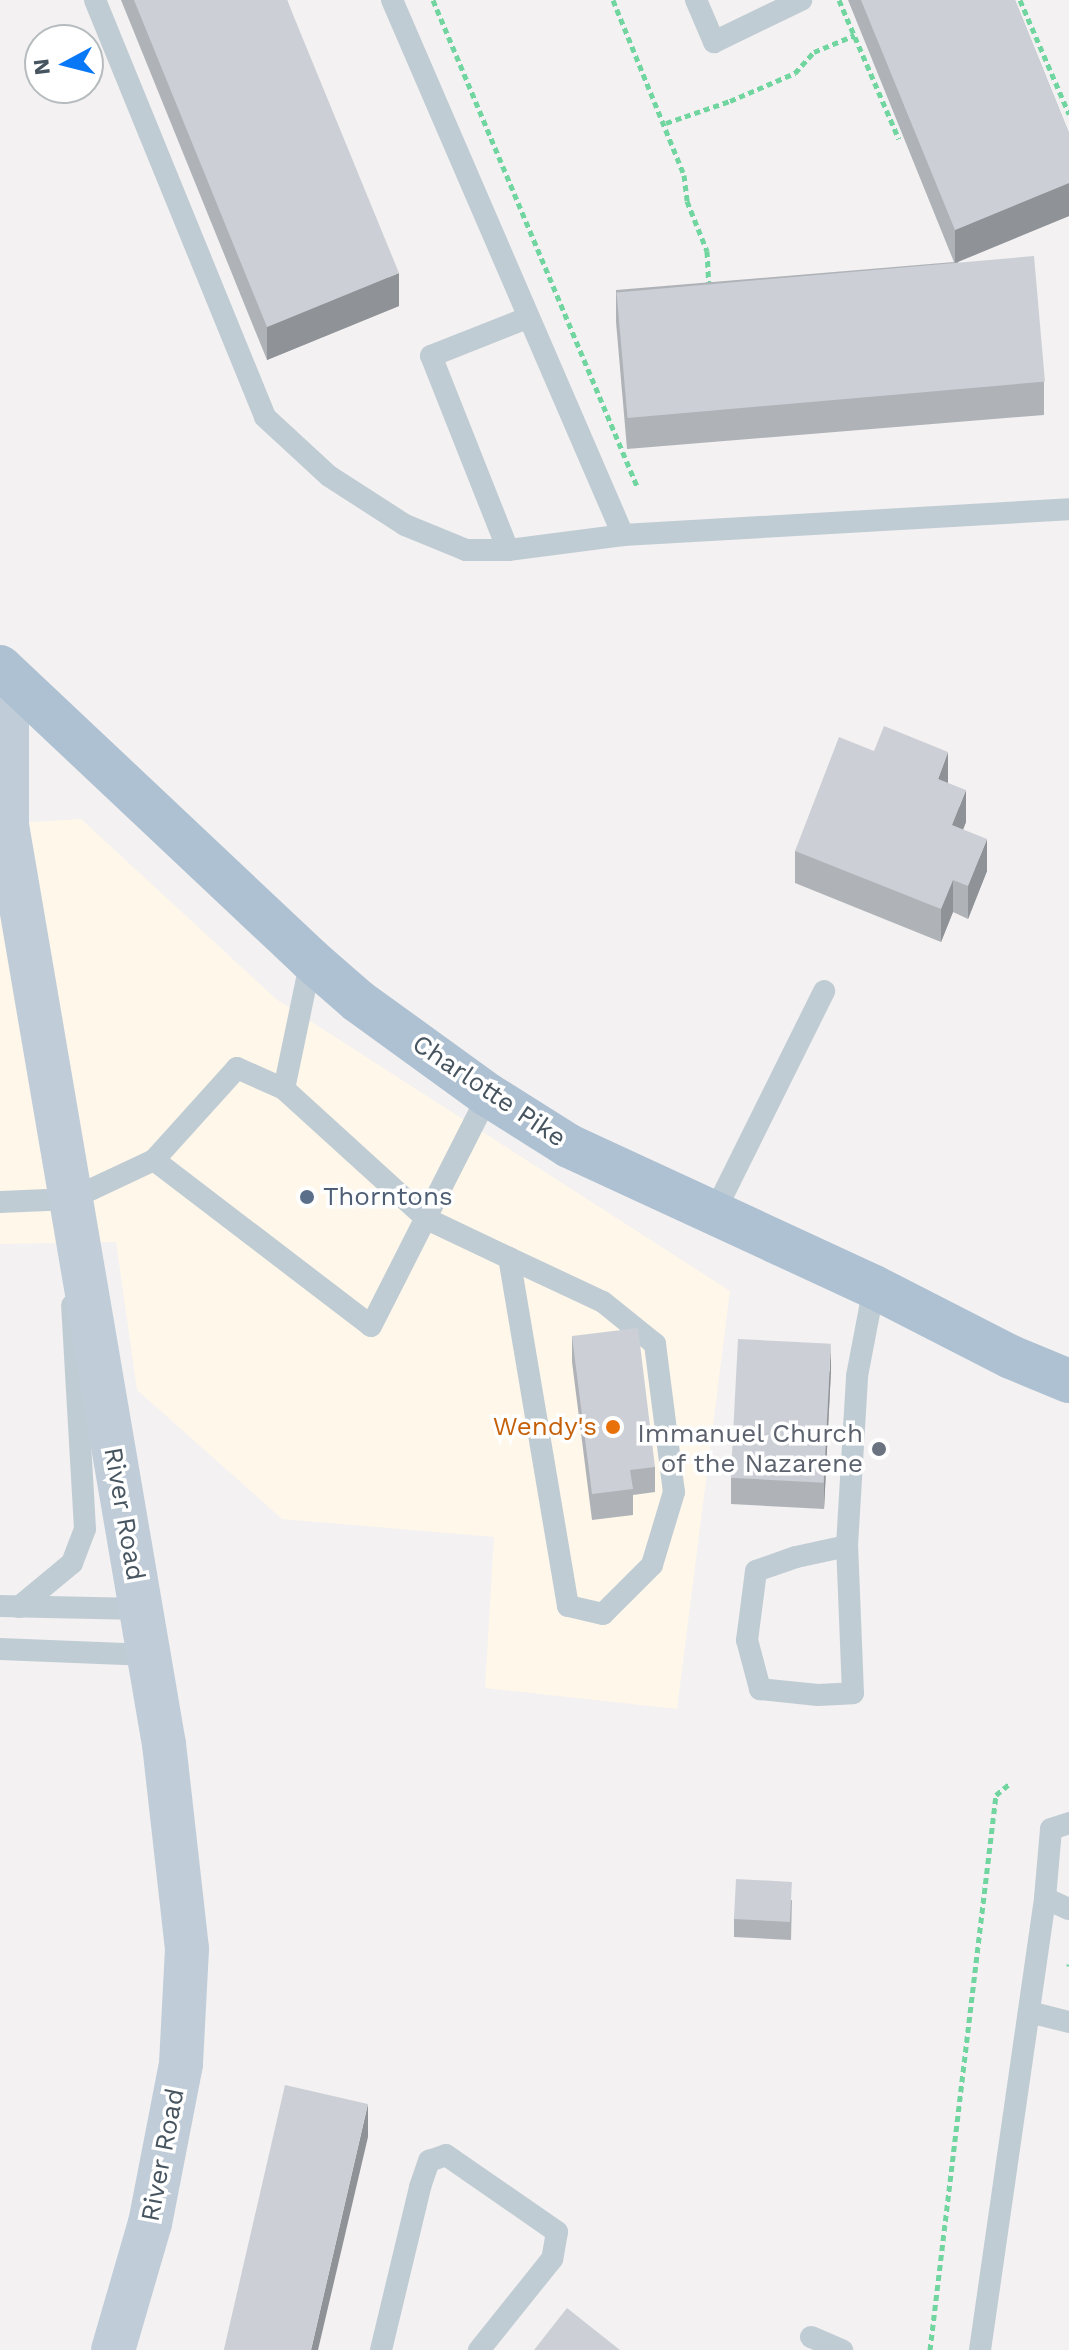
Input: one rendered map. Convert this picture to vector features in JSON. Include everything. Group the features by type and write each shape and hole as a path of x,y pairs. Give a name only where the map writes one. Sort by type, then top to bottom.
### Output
{"main road":[{"name":"Charlotte Pike","path":"2,676 358,1001 488,1095 569,1146 874,1287 1011,1357 1069,1381"},
{"name":"River Road","path":"2,676 7,825 164,1744 187,1949 181,2064 150,2223 113,2350"}],"lane":[{"path":"95,0 265,417 329,476 405,525 466,550 508,550 623,535 1069,509"},
{"path":"392,0 623,535"},
{"path":"696,0 714,42 801,0"},
{"path":"508,550 431,356 527,318"},
{"path":"284,1089 311,960"},
{"path":"713,1215 824,991"},
{"path":"0,1202 73,1211 154,1160 237,1068 284,1089 427,1219 603,1302 655,1344 674,1492 652,1565 603,1614 568,1606 509,1258"},
{"path":"154,1160 371,1326 488,1095"},
{"path":"10,1606 72,1563 85,1529 72,1332 73,1211"},
{"path":"847,1546 796,1557 756,1571 747,1640 760,1689 818,1695 853,1693 847,1546 857,1376 874,1287"},
{"path":"10,1606 141,1609"},
{"path":"0,1649 149,1655"},
{"path":"980,2350 1045,1898 1051,1829 1069,1823"},
{"path":"1045,1898 1069,1909"},
{"path":"1029,2012 1069,2022"},
{"path":"381,2350 420,2187 429,2161 446,2155 557,2232 552,2259 479,2350"},
{"path":"811,2337 842,2350"}],"path":[{"path":"433,0 638,489"},
{"path":"613,0 684,175 687,201 707,251 709,293"},
{"path":"839,0 899,139"},
{"path":"1020,0 1069,114"},
{"path":"665,123 795,73 814,52 855,35"},
{"path":"930,2350 996,1795 1009,1784"}],"shaded area":[{"path":"81,819 276,999 730,1291 677,1709 485,1688 494,1537 282,1519 137,1390 116,1242 0,1244 0,824"}],"building":[{"path":"134,0 287,0 399,273 267,327"},
{"path":"861,0 1015,0 1069,133 1069,183 955,230"},
{"path":"1034,256 1045,382 628,418 617,293"},
{"path":"884,726 948,752 938,779 966,790 952,825 987,839 968,886 953,880 941,909 795,851 839,737 874,751"},
{"name":"Wendy's","path":"638,1328 655,1467 630,1470 633,1489 592,1494 572,1336"},
{"path":"738,1339 831,1344 824,1483 731,1478"},
{"path":"736,1879 792,1882 790,1922 734,1919"},
{"path":"285,2085 368,2104 311,2350 224,2350"},
{"path":"567,2308 620,2350 534,2350"}],"place":[{"name":"Thorntons","path":"307,1197"},
{"name":"Wendy's","path":"613,1427"},
{"name":"Immanuel Church of the Nazarene","path":"879,1449"}]}
